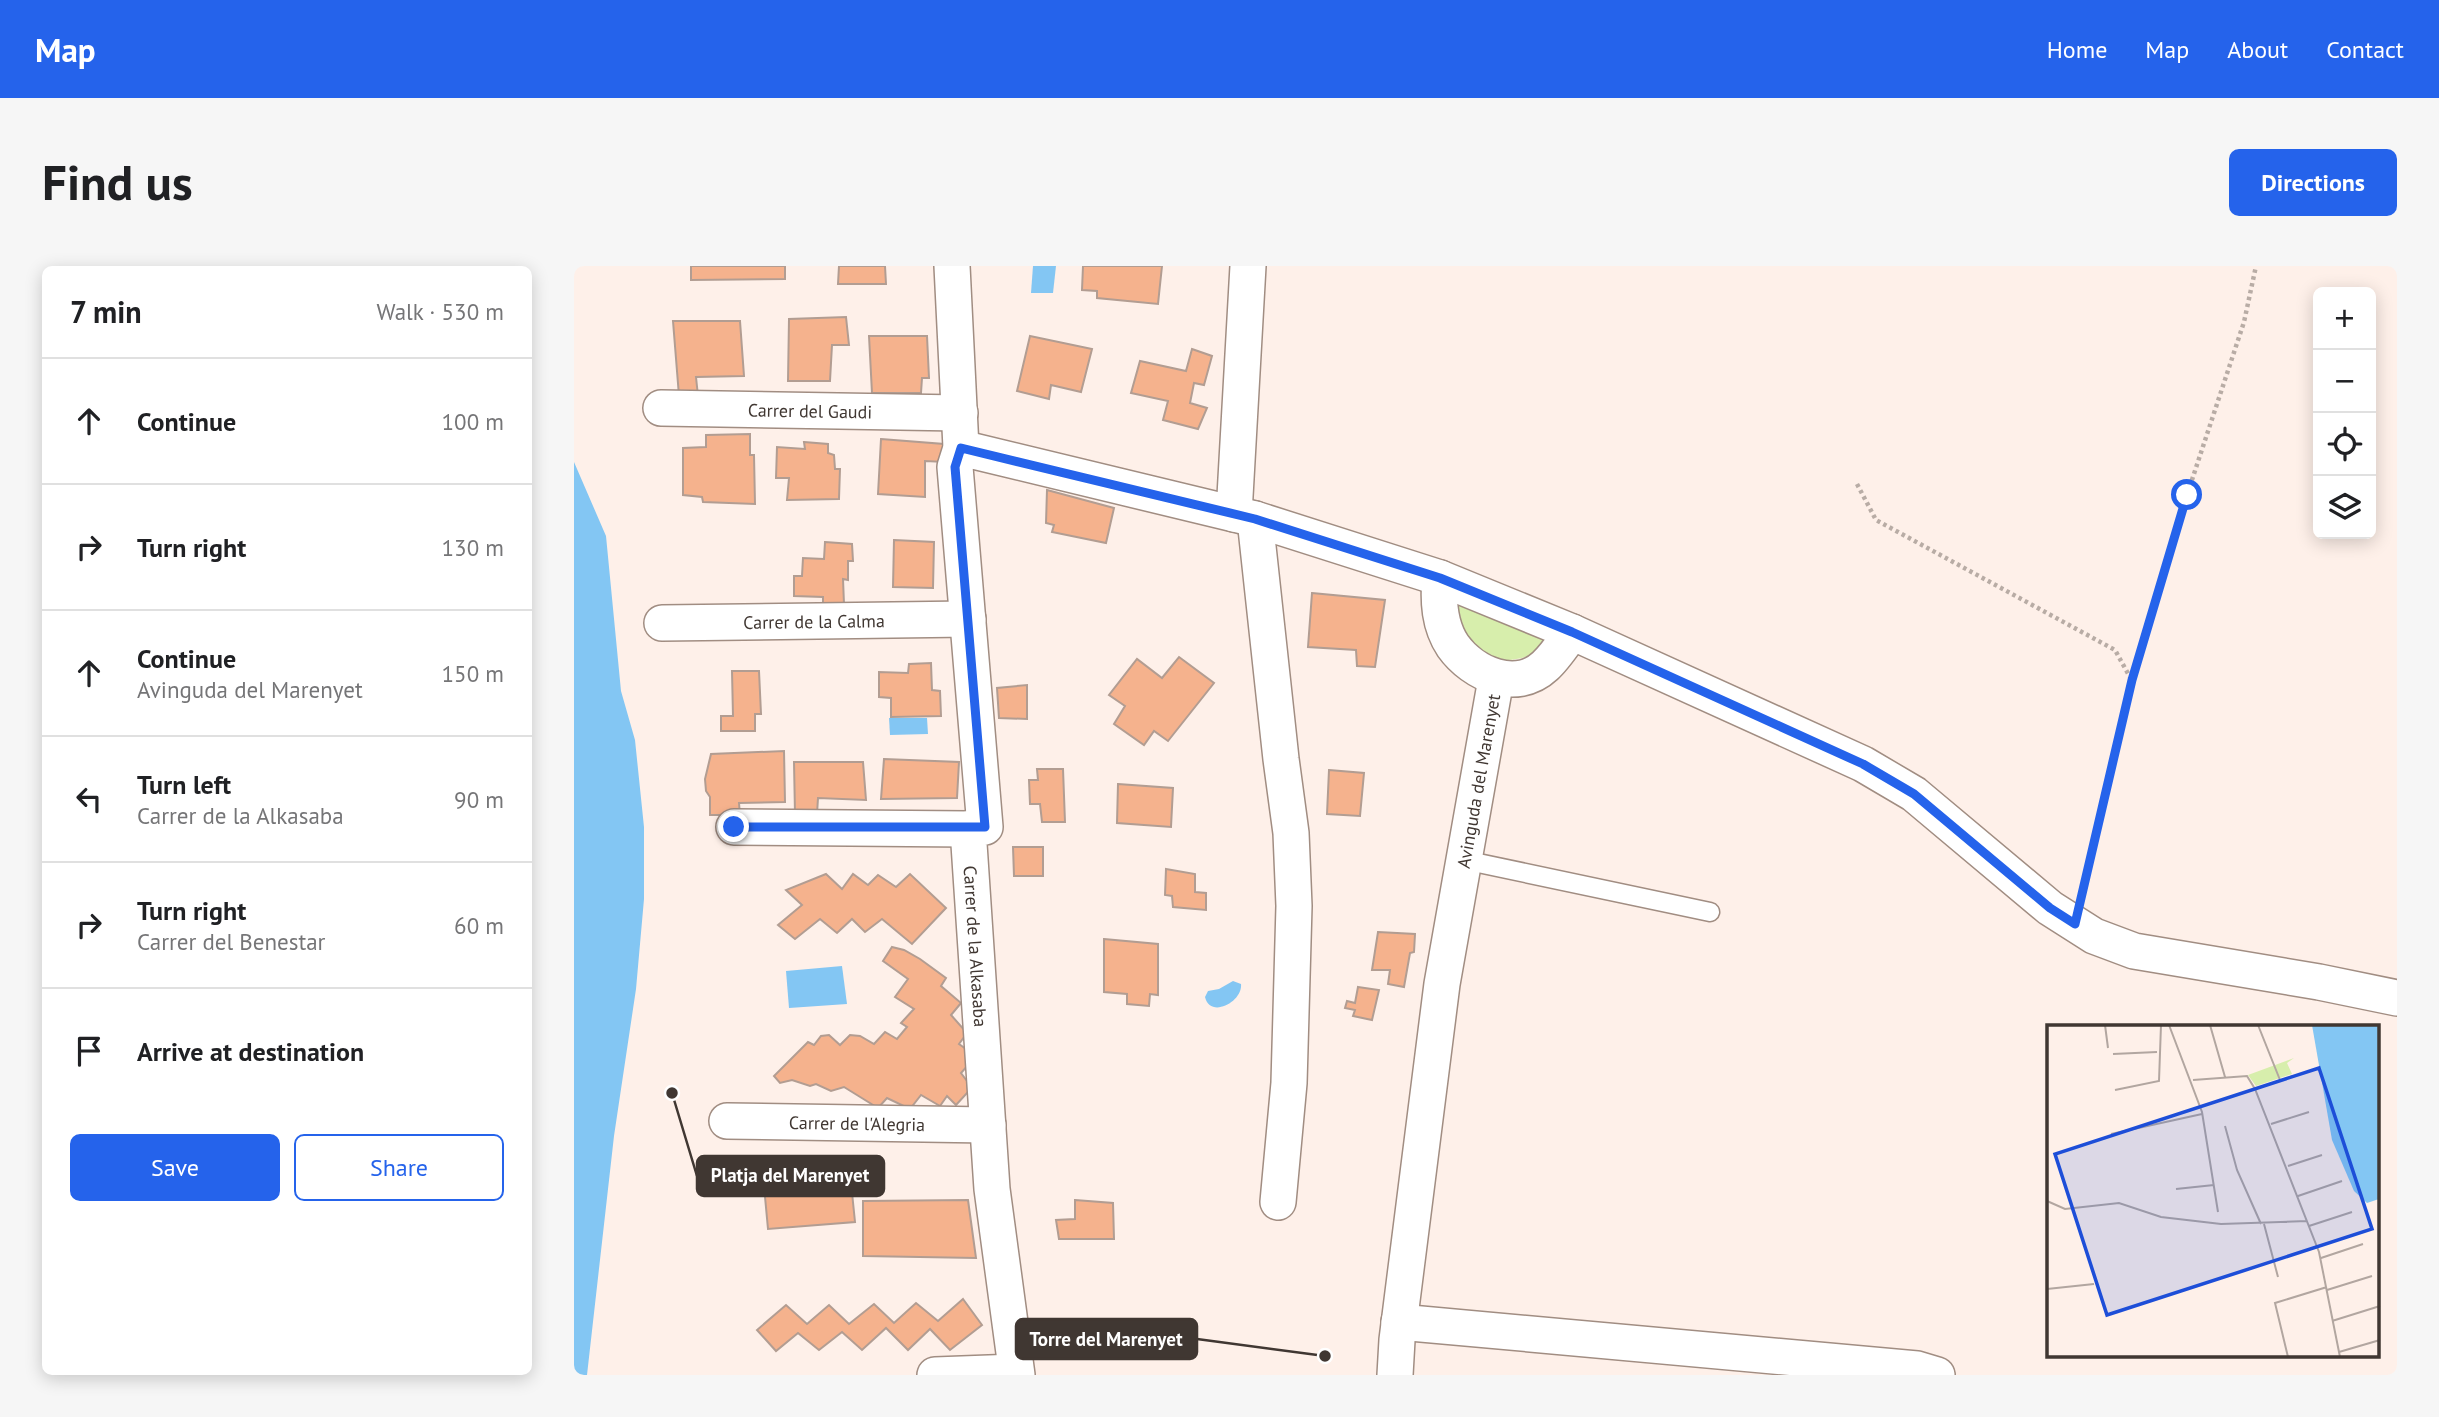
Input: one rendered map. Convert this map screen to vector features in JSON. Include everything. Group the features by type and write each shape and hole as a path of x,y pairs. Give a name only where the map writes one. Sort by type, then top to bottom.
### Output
{"street":[{"path":"734,827 985,827 955,467 961,448 952,266"},
{"path":"1248,266 1244,517 1291,833 1294,906 1289,1083 1278,1202"},
{"name":"Carrer del Gaudi","path":"661,408 960,414"},
{"path":"961,448 1244,517 1440,578 1572,632 1863,764 1914,794 2050,908 2094,936 2134,951 2397,998"},
{"path":"1440,578 1438,608 1452,645 1471,665 1496,679"},
{"name":"Carrer de la Calma","path":"662,623 968,619"},
{"name":"Avinguda del Marenyet","path":"1395,1375 1399,1322 1442,984 1496,679 1522,679 1544,667 1572,632"},
{"name":"Carrer de la Alkasaba","path":"968,829 992,1189 1017,1373"},
{"name":"Carrer de l'Alegria","path":"727,1121 988,1125"},
{"path":"1399,1322 1917,1369 1937,1375"},
{"path":"936,1375 1017,1373"}],"lane":[{"path":"1464,860 1710,912"}],"path":[{"path":"2075,924 2132,680 2187,495 2244,323 2256,266"},
{"path":"1857,484 1876,520 2115,650 2132,680"}],"green space":[{"path":"1454,598 1549,635 1532,654 1518,659 1491,660 1462,632"}],"water":[{"path":"1033,266 1056,266 1053,293 1031,293"},
{"path":"574,462 606,536 621,691 635,740 644,827 644,899 636,989 614,1136 587,1375 574,1375"},
{"path":"889,718 927,718 928,734 890,735"},
{"path":"842,966 847,1004 789,1008 786,971"},
{"path":"1233,981 1241,984 1237,997 1232,1002 1219,1007 1208,1003 1205,997 1208,991 1219,989"}],"building":[{"path":"691,266 785,266 785,279 691,280"},
{"path":"839,266 885,266 886,284 838,284"},
{"path":"1083,266 1162,266 1158,304 1097,298 1097,291 1082,290"},
{"path":"846,317 849,345 832,345 830,381 788,381 789,319"},
{"path":"673,321 740,321 744,376 696,377 698,396 679,396"},
{"path":"869,336 927,336 929,378 922,378 921,393 872,393"},
{"path":"1030,336 1092,349 1081,392 1051,385 1049,399 1017,391"},
{"path":"1192,349 1212,356 1204,385 1194,383 1190,403 1207,408 1198,429 1163,420 1168,401 1131,393 1140,361 1186,371"},
{"path":"750,434 750,455 754,455 755,504 703,502 702,497 683,495 683,448 706,447 706,435"},
{"path":"881,439 944,444 945,462 925,461 925,497 878,494"},
{"path":"804,442 828,444 828,453 834,455 835,469 840,469 839,499 787,500 789,478 776,478 777,447 805,449"},
{"path":"1047,490 1114,508 1106,543 1052,532 1054,525 1046,523"},
{"path":"894,540 934,542 933,588 893,587"},
{"path":"825,542 852,544 853,561 848,561 848,580 843,579 844,604 823,603 823,597 794,596 794,576 802,576 803,558 824,559"},
{"path":"1312,593 1385,600 1375,667 1357,666 1356,650 1308,647"},
{"path":"1179,657 1214,683 1168,741 1154,731 1144,745 1114,724 1125,706 1109,695 1137,659 1162,678"},
{"path":"931,663 932,690 940,691 941,716 891,717 891,698 879,697 879,672 908,673 909,664"},
{"path":"732,671 759,671 761,714 755,714 755,731 721,731 721,716 733,716"},
{"path":"1027,685 1027,719 999,718 997,688"},
{"path":"784,751 785,802 739,803 740,815 710,815 710,797 706,791 705,779 711,754"},
{"path":"884,759 959,762 957,798 881,799"},
{"path":"794,762 863,762 866,800 818,798 817,814 795,814"},
{"path":"1037,769 1063,769 1065,822 1042,822 1040,804 1030,804 1029,780 1038,780"},
{"path":"1329,770 1364,773 1360,816 1327,814"},
{"path":"1118,784 1173,788 1171,827 1117,823"},
{"path":"1013,847 1043,847 1043,876 1014,876"},
{"path":"1166,869 1195,874 1195,892 1206,893 1206,910 1173,907 1172,896 1165,895"},
{"path":"826,874 842,889 853,874 868,885 878,875 896,887 910,874 946,908 912,944 882,919 865,932 852,919 837,933 820,919 795,939 778,925 802,905 786,890"},
{"path":"1378,932 1415,934 1414,952 1410,953 1404,987 1388,984 1390,970 1372,970"},
{"path":"1104,939 1158,944 1158,995 1150,994 1149,1006 1127,1004 1127,994 1104,992"},
{"path":"892,947 920,959 946,978 941,986 961,1003 951,1015 967,1033 959,1044 966,1049 969,1064 961,1073 967,1081 968,1092 956,1105 947,1096 940,1106 921,1095 910,1109 887,1098 878,1108 844,1087 831,1091 816,1084 810,1086 792,1080 780,1083 774,1076 808,1042 814,1045 821,1036 829,1035 840,1045 850,1035 860,1036 874,1044 885,1032 897,1039 907,1027 901,1023 914,1009 895,997 908,979 883,961"},
{"path":"1358,987 1379,990 1372,1020 1353,1016 1355,1010 1345,1008 1347,1001 1355,1003"},
{"path":"792,1166 807,1176 850,1173 855,1222 768,1229 764,1186 778,1167"},
{"path":"968,1200 976,1258 863,1256 863,1201"},
{"path":"1075,1200 1113,1203 1114,1239 1059,1239 1056,1220 1075,1219"},
{"path":"963,1299 982,1325 950,1350 930,1329 908,1350 886,1328 862,1350 842,1332 819,1350 798,1333 776,1351 757,1330 786,1305 807,1324 829,1305 849,1324 874,1304 894,1323 916,1303 938,1321"}],"place":[{"name":"Platja del Marenyet","path":"672,1093"},
{"name":"Torre del Marenyet","path":"1325,1356"}],"route":[{"path":"734,827 985,827 955,467 961,448 1255,519 1440,578 1572,632 1863,764 1914,794 2050,908 2075,924 2132,680 2187,495"}]}
